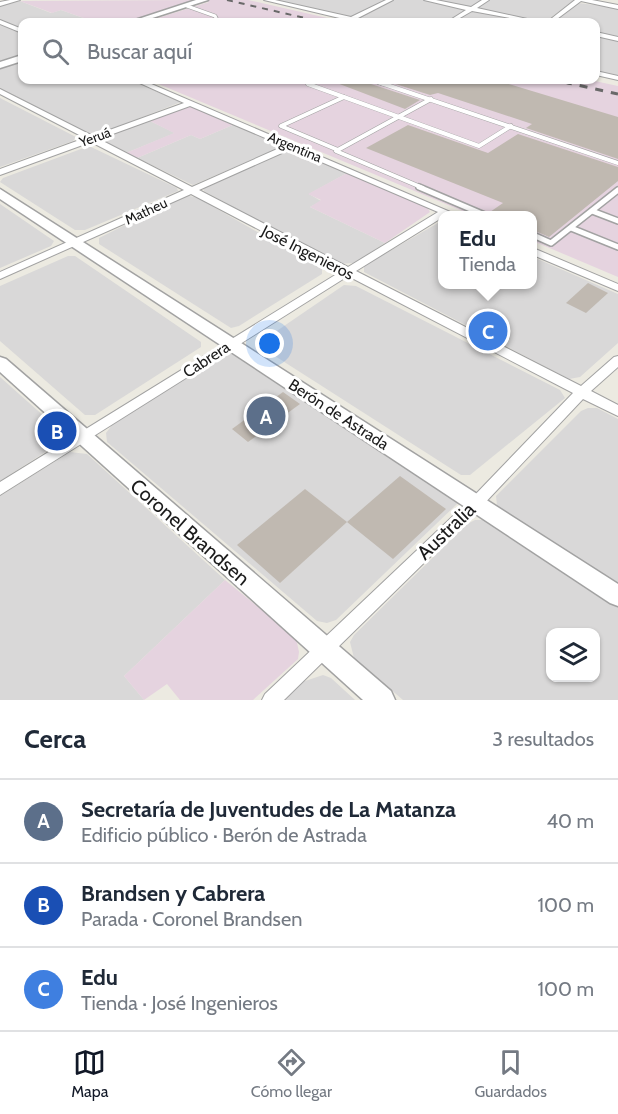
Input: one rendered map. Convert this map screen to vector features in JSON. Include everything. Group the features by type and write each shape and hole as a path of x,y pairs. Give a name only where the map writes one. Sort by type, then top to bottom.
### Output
{"street":[{"path":"0,4 17,0"},
{"path":"146,18 204,0"},
{"path":"267,0 344,18"},
{"path":"285,4 296,0"},
{"path":"356,18 390,0"},
{"path":"427,0 517,18"},
{"path":"456,18 486,0"},
{"path":"556,18 581,0 618,7"},
{"path":"0,22 18,29"},
{"path":"600,35 618,39"},
{"path":"0,65 18,59"},
{"path":"600,74 618,78"},
{"name":"Argentina","path":"146,84 441,211"},
{"name":"José Ingenieros","path":"0,91 618,411"},
{"name":"Yeruá","path":"0,172 190,103"},
{"name":"Matheu","path":"0,276 291,146"},
{"name":"Berón de Astrada","path":"0,193 618,596"},
{"name":"Cabrera","path":"0,489 347,272 438,220"},
{"path":"537,253 618,288"},
{"name":"Australia","path":"271,700 476,503 582,392 618,360"},
{"name":"Coronel Brandsen","path":"0,363 82,438 382,700"}],"lane":[{"path":"187,6 216,18"},
{"path":"308,84 479,146 511,126"},
{"path":"384,84 618,163"},
{"path":"344,97 281,126 475,211"},
{"path":"338,150 431,99"},
{"path":"537,237 551,243 615,196 618,190"},
{"path":"592,211 618,221"},
{"path":"571,228 618,247"}],"shaded area":[{"path":"198,0 142,18 84,18 61,10 52,13 20,1"},
{"path":"202,0 248,0 327,18 158,18 209,2"},
{"path":"276,0 574,0 550,18 358,18"},
{"path":"20,1 51,13 61,10 84,18 18,18 18,27 0,20 0,6"},
{"path":"579,3 618,8 618,38 600,34 600,18 558,18"},
{"path":"0,23 18,30 18,57 0,63"},
{"path":"600,37 618,40 618,77 600,73"},
{"path":"18,60 18,84 139,84 181,102 102,133 89,134 0,88 0,67"},
{"path":"600,82 618,86 618,277 537,243 537,211 462,211 159,84 600,84"},
{"path":"0,98 76,137 73,141 0,167"},
{"path":"191,106 235,124 200,139 191,135 137,158 126,153 174,133 148,120"},
{"path":"148,120 175,133 126,153 102,140 104,136"},
{"path":"235,124 278,144 279,148 193,185 137,158 191,135 200,139"},
{"path":"89,146 177,188 178,191 85,230 75,230 0,182 3,178"},
{"path":"284,151 295,151 347,173 309,194 321,201 310,207 385,243 354,263 337,264 204,191 203,188"},
{"path":"347,173 427,207 430,212 385,243 310,207 321,200 308,194"},
{"path":"181,197 198,198 322,269 322,274 239,326 231,328 99,244 99,238"},
{"path":"0,204 54,241 51,246 0,268"},
{"path":"438,223 438,289 537,289 537,259 618,294 618,343 580,377 569,379 364,272 364,266"},
{"path":"68,256 75,256 201,342 201,347 95,415 85,415 0,341 0,286"},
{"path":"344,285 356,286 560,390 565,398 470,475 461,475 264,349 262,341"},
{"path":"237,354 459,498 457,504 336,620 327,623 317,621 107,442 106,433 112,425 217,356"},
{"path":"0,377 65,437 61,442 0,481"},
{"path":"597,408 618,419 618,586 502,511 497,505 496,496 581,411"},
{"path":"70,452 87,454 225,580 124,676 144,700 0,700 0,496"},
{"path":"475,520 489,520 618,605 618,700 403,700 354,658 350,642 354,635 467,524"},
{"path":"225,580 296,638 298,659 253,700 180,700 167,684 144,700 124,676"},
{"path":"323,675 331,678 355,700 284,700 302,682"}],"building":[{"path":"339,84 371,84 420,100 405,109"},
{"path":"396,84 509,84 618,117 618,159 526,128 532,124 438,93 430,95"},
{"path":"408,125 488,153 518,134 618,167 618,181 549,237 537,232 537,211 491,211 503,203 366,148"},
{"path":"588,283 608,293 586,313 566,303"},
{"path":"283,392 300,404 248,442 232,429"},
{"path":"400,476 446,509 393,559 347,522"},
{"path":"305,489 347,522 280,583 237,545"}],"railway":[{"path":"227,0 305,18"},
{"path":"573,84 618,94"}],"place":[{"name":"Edu","path":"488,331"},
{"name":"Secretaría de Juventudes de La Matanza","path":"266,416"},
{"name":"Brandsen y Cabrera","path":"57,431"}]}
